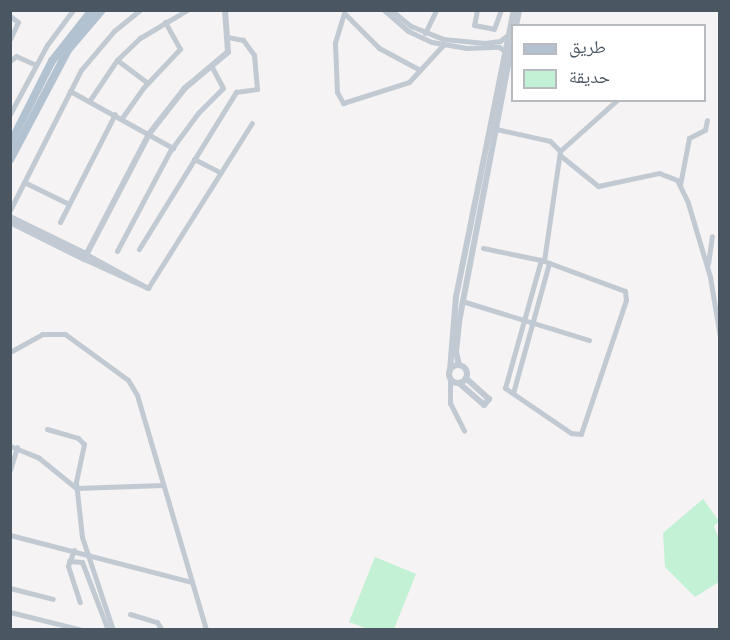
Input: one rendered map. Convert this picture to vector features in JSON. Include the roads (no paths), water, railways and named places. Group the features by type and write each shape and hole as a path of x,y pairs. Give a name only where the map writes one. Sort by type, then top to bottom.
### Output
{"main road":[{"path":"11,144 52,61 92,10"},
{"path":"10,160 68,50 102,10"}],"street":[{"path":"10,114 36,65 74,10"},
{"path":"10,210 70,91 104,41 140,10"},
{"path":"90,100 117,60 140,38 187,10"},
{"path":"85,256 149,134 184,88 228,52 225,10"},
{"path":"384,10 408,31 443,45 499,47 506,52"},
{"path":"391,10 425,33 471,43 500,41 509,34"},
{"path":"425,33 436,10"},
{"path":"477,10 474,25 494,30 501,10"},
{"path":"464,430 450,403 452,322 513,10"},
{"path":"420,70 372,43 344,13 335,43 337,92 341,102 409,82 443,45"},
{"path":"10,16 18,22 10,39"},
{"path":"122,118 147,83 180,48 165,22"},
{"path":"139,249 237,91 252,93 257,89 254,55 243,40 228,37"},
{"path":"450,379 459,383 484,405 489,399 466,378 466,369 459,365 456,352 462,301 511,55"},
{"path":"10,61 15,56 36,65"},
{"path":"117,60 147,83"},
{"path":"117,252 173,148 198,112 223,88 211,65"},
{"path":"70,91 90,100 173,148"},
{"path":"513,393 545,261 560,154 615,102"},
{"path":"60,222 115,114"},
{"path":"706,120 705,130 689,138 680,185 707,268 720,337"},
{"path":"10,217 148,288 252,123"},
{"path":"496,129 550,141 560,154 598,186 659,173 680,185"},
{"path":"194,159 220,173"},
{"path":"24,182 69,204"},
{"path":"10,222 85,256"},
{"path":"707,268 712,236"},
{"path":"483,249 545,261 625,291 626,300 581,434 571,433 506,388 545,261"},
{"path":"462,301 589,340"},
{"path":"10,352 35,337 57,333 72,337 120,371 136,395 206,630"},
{"path":"450,370 459,365"},
{"path":"459,383 466,378"},
{"path":"47,429 83,442 76,488 87,554 112,628"},
{"path":"10,470 14,446 39,458 76,488 163,485"},
{"path":"10,535 192,582"},
{"path":"74,550 69,561 80,602"},
{"path":"69,561 83,563 106,625 112,628"},
{"path":"10,588 53,599"},
{"path":"10,612 82,630"},
{"path":"130,614 157,622 162,630"}]}
